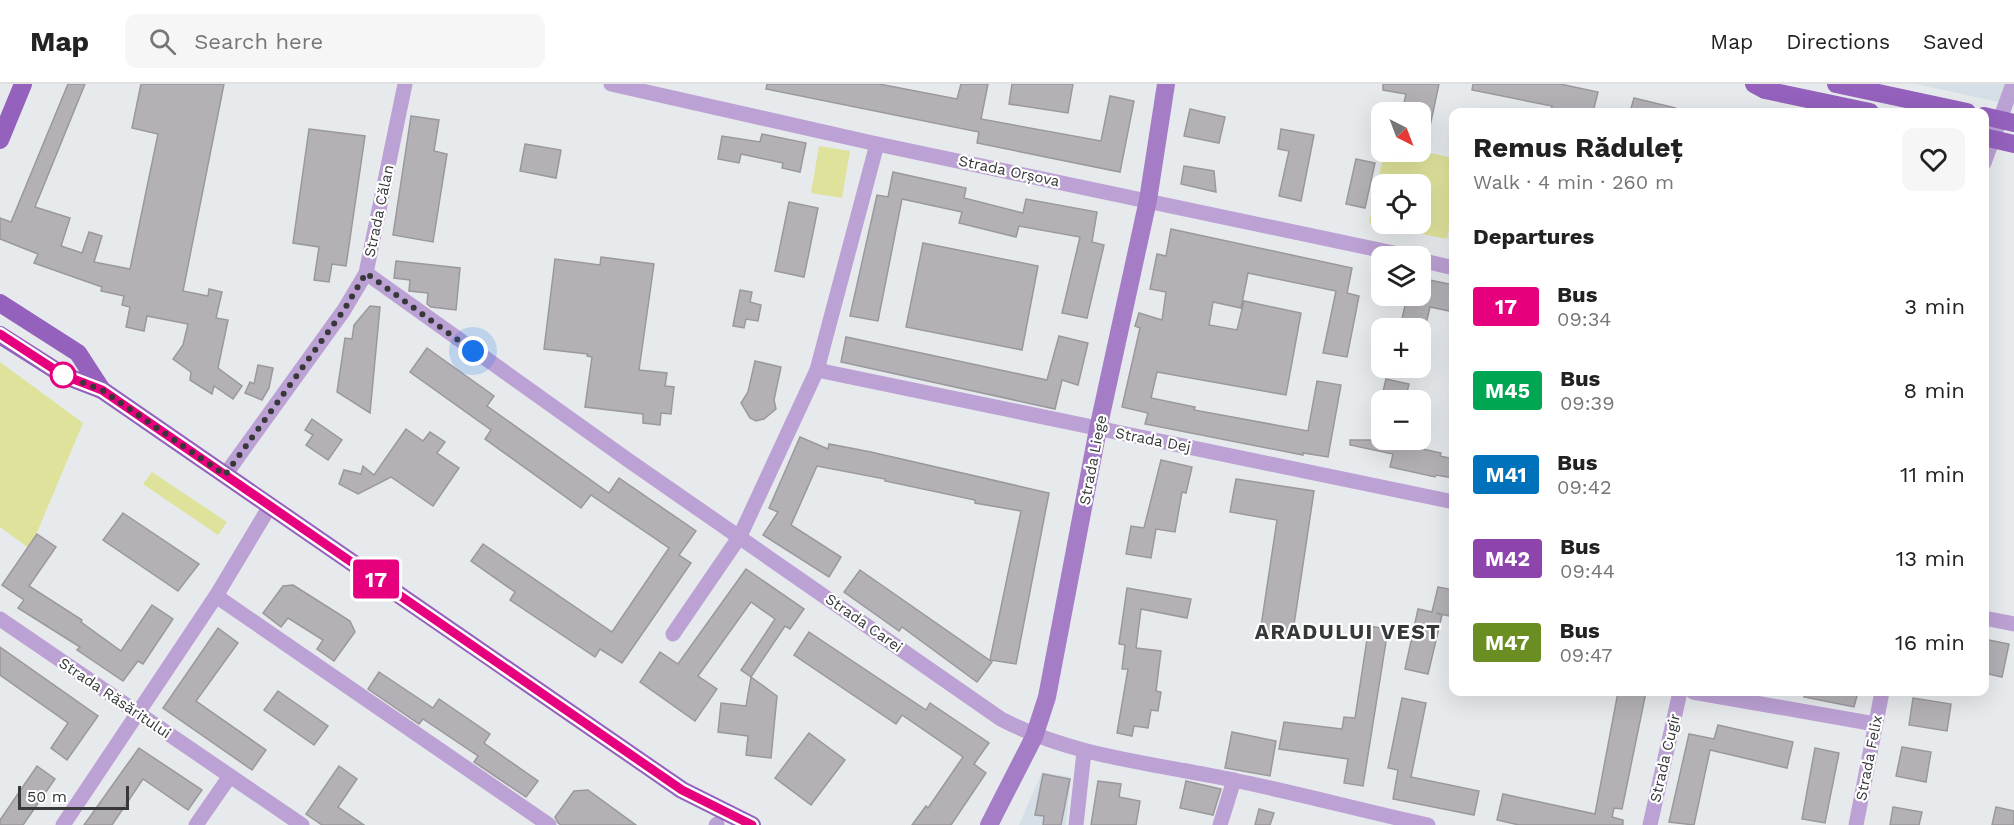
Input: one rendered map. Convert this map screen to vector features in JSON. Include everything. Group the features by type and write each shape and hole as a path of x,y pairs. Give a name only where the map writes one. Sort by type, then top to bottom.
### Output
{"main road":[{"path":"0,140 23,84"},
{"path":"1754,84 1765,90 1851,108"},
{"path":"1836,84 1948,108"},
{"path":"1989,138 2014,144"},
{"path":"0,303 78,353 102,390"},
{"path":"0,334 63,375 102,390 695,798 752,825"},
{"path":"695,798 717,825"}],"street":[{"name":"Strada Călan","path":"225,475 344,310 366,273 405,84"},
{"name":"Strada Orșova","path":"611,84 877,144 1371,248"},
{"name":"Strada Liege","path":"989,825 1034,737 1047,697 1098,429 1148,200 1166,84"},
{"path":"1989,138 2000,119 2013,84"},
{"path":"673,634 740,536 818,370 877,144"},
{"path":"1431,263 1449,267"},
{"name":"Strada Carei","path":"366,273 628,460 992,713 1034,737 1084,752 1234,780 1428,825"},
{"name":"Strada Dej","path":"818,370 1449,501"},
{"path":"63,825 216,596 270,506"},
{"path":"216,596 549,825"},
{"name":"Strada Răsăritului","path":"0,619 302,825"},
{"path":"1989,619 2014,624"},
{"name":"Strada Cugir","path":"1650,825 1679,696"},
{"path":"1716,696 1875,724"},
{"name":"Strada Felix","path":"1856,825 1881,696"},
{"path":"1076,825 1084,752"},
{"path":"196,825 230,776"},
{"path":"1220,825 1234,780"}],"shaded area":[{"path":"1916,84 2008,84 2003,103"},
{"path":"1042,772 1071,777 1066,825 1019,825"}],"green space":[{"path":"819,146 850,151 842,198 811,193"},
{"path":"1431,153 1449,157 1447,239 1423,234 1431,234 1431,174 1379,174 1382,162 1431,162"},
{"path":"0,362 83,423 30,549 0,527"},
{"path":"152,472 227,522 218,535 143,484"}],"building":[{"path":"68,84 85,84 35,207 70,218 61,246 82,253 89,232 102,236 94,262 130,269 158,134 132,128 141,84 224,84 183,291 208,296 209,289 222,292 216,318 228,320 218,368 242,386 233,399 214,386 212,394 190,380 191,372 173,359 183,345 188,324 147,316 144,331 126,327 130,307 122,305 124,296 101,291 102,287 34,263 38,254 0,239 0,218 11,222"},
{"path":"767,84 879,84 957,99 961,84 988,84 981,119 1101,141 1110,96 1134,101 1120,172 977,143 979,132 766,89"},
{"path":"1012,84 1073,84 1068,113 1009,104"},
{"path":"1383,84 1439,84 1431,122 1431,102 1404,102 1406,94 1383,90"},
{"path":"1473,84 1560,84 1598,92 1594,108 1551,108 1552,106 1472,90"},
{"path":"1634,98 1676,108 1631,108"},
{"path":"1190,109 1225,117 1219,143 1184,136"},
{"path":"411,116 439,120 434,151 447,154 433,242 393,235"},
{"path":"309,129 365,136 346,266 332,264 329,282 314,280 319,247 293,243"},
{"path":"1281,129 1314,135 1301,201 1279,196 1289,151 1278,149"},
{"path":"762,134 806,143 800,172 782,168 783,163 741,154 739,163 718,159 722,136 760,142"},
{"path":"525,144 561,150 556,178 520,171"},
{"path":"1356,159 1375,163 1365,208 1346,204"},
{"path":"1184,166 1214,171 1216,192 1181,184"},
{"path":"893,172 966,188 964,198 1023,213 1026,199 1097,212 1092,242 1104,245 1087,318 1062,313 1080,237 1019,226 1016,237 959,223 962,212 902,199 878,321 850,316 877,195 888,197"},
{"path":"789,202 818,208 804,277 775,271"},
{"path":"1171,229 1352,268 1347,293 1359,296 1347,357 1323,353 1336,291 1248,273 1241,308 1213,302 1209,325 1237,330 1244,301 1301,313 1286,395 1157,372 1151,398 1195,407 1194,410 1308,431 1317,381 1341,385 1328,457 1303,453 1303,455 1145,424 1148,413 1122,407 1140,328 1135,326 1139,313 1162,320 1166,292 1150,289 1157,254 1166,256"},
{"path":"923,243 1038,266 1022,350 906,327"},
{"path":"601,257 654,264 639,370 667,373 665,386 674,387 671,414 661,413 660,425 643,423 643,414 585,407 592,357 587,356 588,354 544,349 555,259 600,265"},
{"path":"396,261 460,268 456,310 431,307 427,304 428,293 409,291 410,280 394,278"},
{"path":"1431,280 1449,284 1449,311 1430,307 1427,318 1402,318 1405,306 1431,306"},
{"path":"740,290 752,292 750,302 761,305 758,321 746,319 744,328 733,326"},
{"path":"370,306 380,307 370,413 337,392 345,338 352,339 354,325"},
{"path":"1059,336 1088,343 1078,385 1062,380 1055,409 841,362 846,337 1047,380"},
{"path":"427,348 494,396 487,406 609,493 619,478 696,531 679,555 691,563 622,663 600,649 595,657 510,600 515,592 471,561 483,544 612,632 669,548 591,495 581,508 485,439 491,430 410,372"},
{"path":"755,361 781,367 774,400 776,409 764,419 756,421 750,418 741,403 748,392"},
{"path":"258,365 273,368 269,388 262,400 245,393 250,382 254,384"},
{"path":"1386,379 1409,384 1408,390 1383,390"},
{"path":"312,419 342,440 328,460 306,445 313,435 305,430"},
{"path":"406,429 423,441 430,432 445,442 437,453 459,468 433,506 391,477 358,494 339,484 344,470 361,474 363,466 374,475"},
{"path":"800,437 828,449 829,444 871,452 1049,493 1016,664 990,660 1021,511 975,503 975,500 817,466 791,525 841,557 829,577 763,535 778,512 769,508"},
{"path":"1350,440 1371,440 1371,449 1350,445"},
{"path":"1374,450 1427,450 1441,453 1440,456 1449,458 1449,477 1436,475 1435,477 1390,467 1393,454"},
{"path":"1161,460 1192,467 1186,493 1182,492 1175,532 1156,529 1151,558 1126,554 1131,526 1144,528"},
{"path":"1236,479 1314,491 1292,638 1260,633 1277,520 1230,512"},
{"path":"123,513 199,564 178,591 103,540"},
{"path":"37,534 56,547 29,586 82,620 81,622 121,651 152,605 173,619 143,664 138,661 123,681 77,650 80,647 18,608 24,600 2,585"},
{"path":"746,569 804,609 790,629 785,626 751,677 741,670 775,619 751,602 698,676 717,689 695,721 640,682 660,652 678,664"},
{"path":"860,570 992,662 977,682 902,627 899,631 844,592"},
{"path":"293,585 350,621 355,632 334,661 317,649 323,640 288,618 281,627 263,613 283,586"},
{"path":"1438,587 1449,589 1449,616 1436,613 1442,615 1428,674 1405,669 1418,609 1432,612"},
{"path":"1127,588 1191,599 1187,618 1141,609 1136,648 1161,651 1156,691 1161,692 1158,711 1151,710 1148,728 1134,726 1132,736 1117,733 1128,669 1122,669 1125,645 1119,644"},
{"path":"1369,626 1388,629 1363,786 1344,783 1348,759 1279,749 1284,722 1342,729 1344,717 1355,718"},
{"path":"218,628 238,643 196,701 266,750 252,770 163,708"},
{"path":"809,632 926,710 930,703 989,743 974,764 986,773 951,825 912,825 926,806 928,808 963,757 902,715 896,724 794,655"},
{"path":"1989,640 2009,644 2002,677 1989,674"},
{"path":"0,647 98,716 67,760 51,748 68,723 0,675"},
{"path":"379,672 433,708 439,699 490,734 484,743 538,781 526,797 474,762 478,756 423,719 419,724 368,689"},
{"path":"751,677 777,696 771,758 746,755 748,736 718,732 721,703 746,706"},
{"path":"278,691 328,726 314,745 264,710"},
{"path":"1617,696 1645,696 1622,809 1614,808 1612,817 1623,820 1623,825 1519,825 1497,820 1503,794 1595,814"},
{"path":"1804,696 1857,696 1854,707"},
{"path":"1402,698 1426,703 1411,777 1479,791 1474,815 1393,799 1398,770 1388,768"},
{"path":"1913,698 1951,704 1947,731 1909,725"},
{"path":"1718,725 1793,742 1787,768 1710,750 1694,825 1669,822 1689,734 1714,739"},
{"path":"1232,732 1276,741 1270,776 1225,768"},
{"path":"809,733 845,760 811,805 775,778"},
{"path":"1902,747 1931,752 1926,782 1896,776"},
{"path":"139,748 202,790 188,810 143,779 112,825 84,825"},
{"path":"1815,748 1839,753 1825,823 1802,819"},
{"path":"37,766 55,779 23,825 0,825 0,820"},
{"path":"339,766 357,779 338,807 364,825 322,825 306,814"},
{"path":"1043,774 1070,779 1061,825 1043,825 1044,816 1035,815"},
{"path":"1098,781 1121,784 1119,797 1140,801 1136,825 1091,825"},
{"path":"1186,781 1221,789 1213,815 1180,808"},
{"path":"588,790 636,825 561,825 558,823 555,817 574,791"},
{"path":"1893,807 1922,812 1919,825 1890,825"},
{"path":"1996,807 2014,811 2014,825 1992,825"},
{"path":"1259,809 1274,813 1270,825 1255,825"}],"bus line":[{"name":"17","path":"0,334 63,375 102,390 682,790 752,825"}],"district":[{"name":"ARADULUI VEST","path":"1348,631"}],"route":[{"path":"63,375 102,390 225,475 344,310 366,273 473,351"}]}
